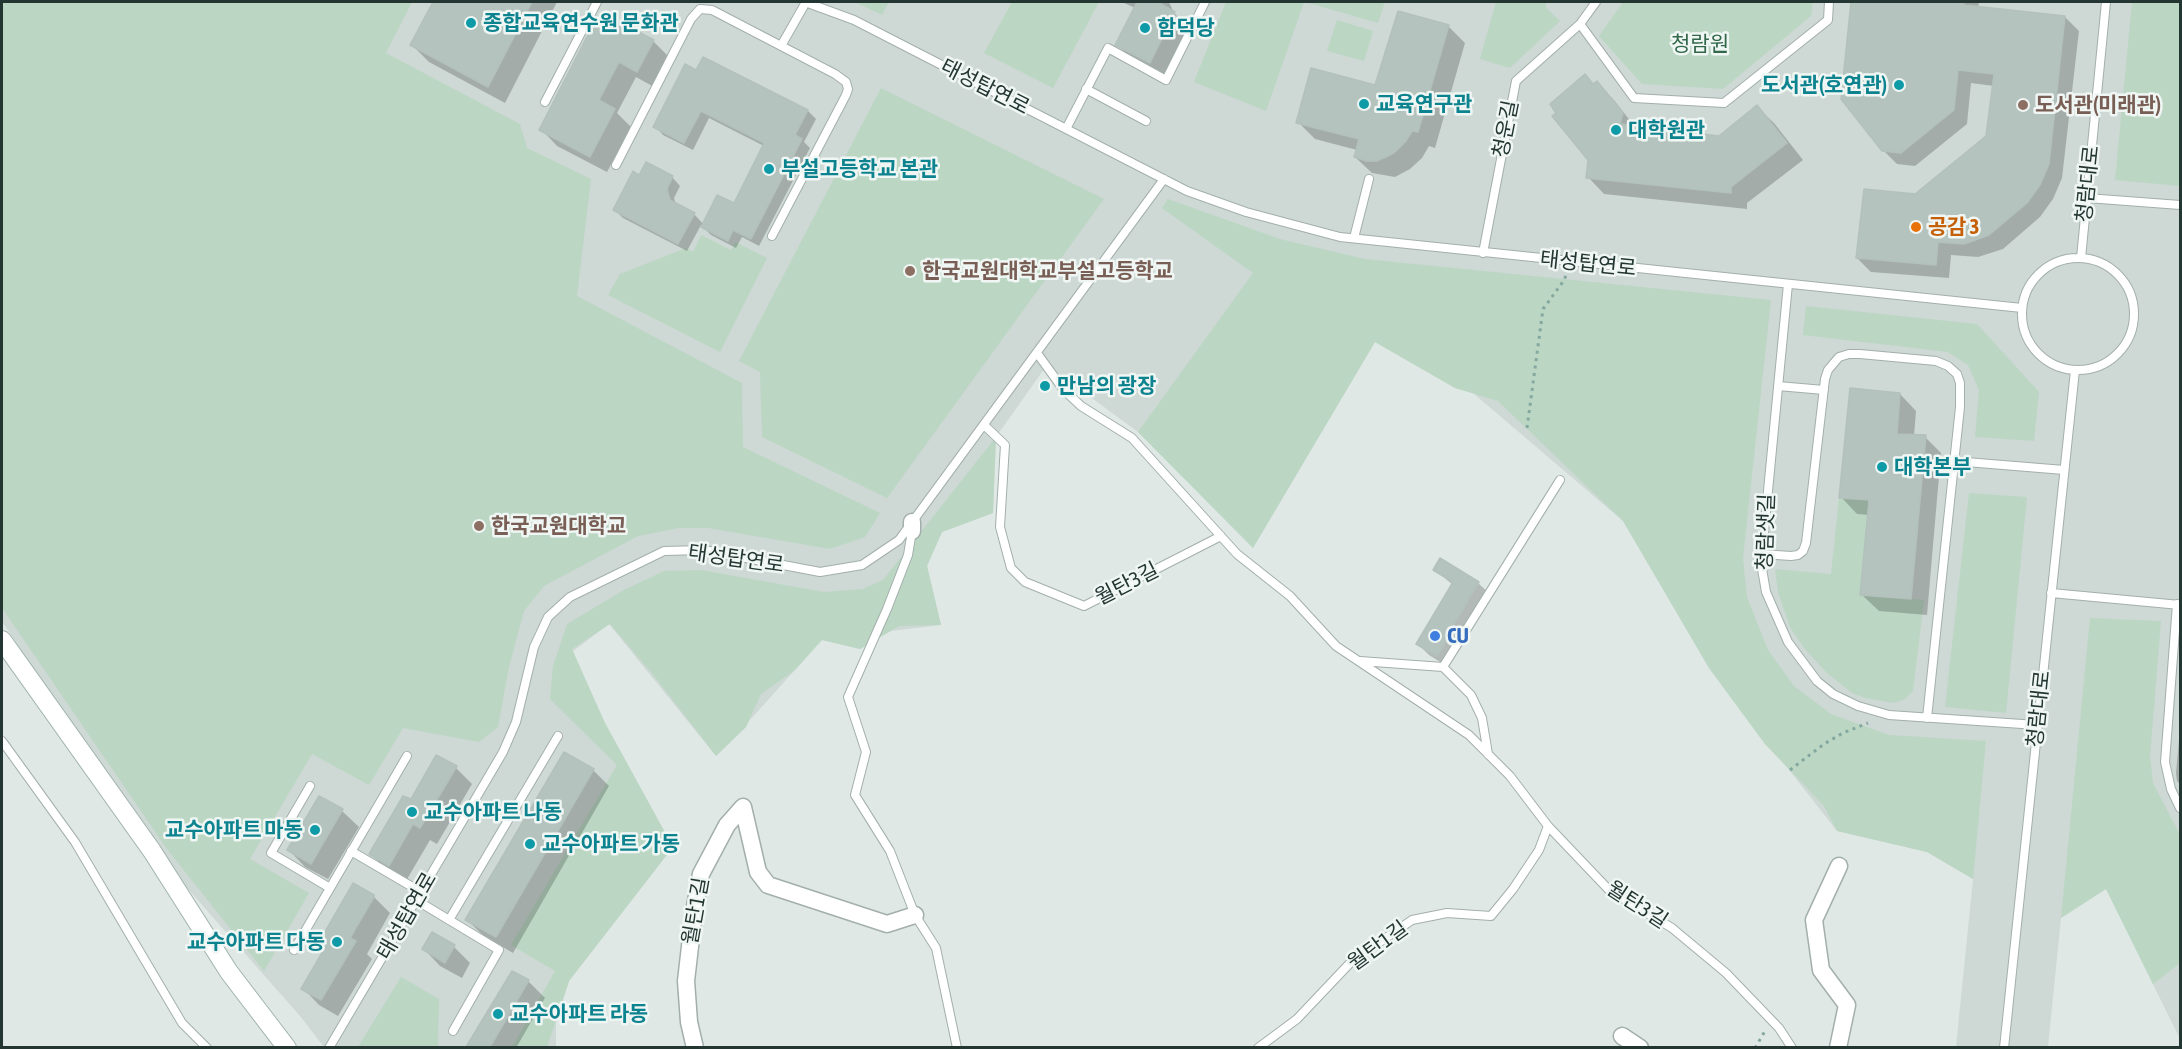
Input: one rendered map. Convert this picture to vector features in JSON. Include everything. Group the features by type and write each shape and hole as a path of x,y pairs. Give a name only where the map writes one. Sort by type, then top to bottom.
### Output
{"main road":[{"path":"2,640 152,851 229,972 287,1047"}],"street":[{"name":"월탄1길","path":"695,1047 689,1022 686,981 701,874 727,825 743,807 758,872 768,885 887,924 915,915"},
{"path":"1838,1047 1847,1005 1821,970 1814,920 1839,866"},
{"path":"1622,1036 1641,1047"}],"lane":[{"path":"545,102 597,2"},
{"path":"781,46 806,2"},
{"name":"태성탑연로","path":"806,2 854,20 1187,191 1246,212 1340,237 2022,308"},
{"path":"1066,129 1108,48 1166,80 1205,2"},
{"name":"청운길","path":"1483,253 1515,81 1580,24 1596,2"},
{"path":"1580,24 1634,98 1724,103 1828,20 1830,2"},
{"name":"청람대로","path":"2080,258 2106,2"},
{"path":"616,165 691,19 700,9 712,10 841,78 846,82 848,89 772,236"},
{"path":"1086,89 1146,122"},
{"name":"태성탑연로","path":"329,1047 503,753 516,722 534,647 548,617 570,597 664,551 704,550 820,572 862,565 898,540 912,527 1164,178"},
{"path":"1354,238 1370,179"},
{"path":"2087,198 2181,205"},
{"path":"2080,258 2096,260 2115,271 2128,289 2134,310 2132,332 2121,351 2103,365 2082,371 2060,368 2041,357 2027,340 2021,319 2024,297 2035,277 2052,264 2080,258"},
{"name":"청람샛길","path":"1788,284 1761,563 1769,601 1788,642 1817,681 1833,694 1858,706 1889,715 2037,725"},
{"name":"월탄3길","path":"1036,353 1063,389 1081,406 1132,438 1237,554 1290,596 1336,646 1469,735 1510,776 1548,826 1609,890 1672,928 1726,973 1772,1020 1792,1047"},
{"path":"1762,554 1791,556 1803,551 1806,543 1825,379 1839,357 1849,354 1936,361 1948,366 1957,374 1960,383 1960,407 1927,718"},
{"name":"청람대로","path":"2004,1047 2075,370"},
{"path":"1778,386 1824,390"},
{"name":"월탄3길","path":"984,425 1005,445 1000,527 1011,568 1025,582 1084,606 1221,536"},
{"path":"1954,461 2064,470"},
{"path":"1443,667 1560,480"},
{"path":"912,527 908,555 849,696 866,752 855,795 890,851 915,915 936,948 957,1047"},
{"path":"2051,593 2179,604 2165,762 2171,789 2181,807"},
{"path":"1357,660 1443,667 1471,695 1482,718 1488,754"},
{"path":"449,920 558,736"},
{"path":"2,741 75,842 182,1023 207,1047"},
{"path":"294,950 407,756"},
{"path":"310,786 271,853 330,888"},
{"name":"월탄1길","path":"1258,1047 1297,1019 1351,962 1412,920 1447,913 1491,916 1513,889 1539,850 1548,826"},
{"path":"351,851 449,920 499,950 453,1031"}],"path":[{"path":"1527,429 1543,309 1565,279 1567,262"},
{"path":"1790,771 1804,757 1843,733 1889,715"},
{"path":"1755,1047 1772,1020"}],"shaded area":[{"name":"한국교원대학교","path":"2,2 2180,2 2180,1039 2106,889 2061,918 2048,1047 1956,1047 1973,879 1927,852 1837,831 1786,766 1765,744 1709,668 1623,521 1473,393 1455,388 1375,342 1253,548 1138,432 1047,365 996,437 993,513 942,532 927,566 941,625 891,631 860,649 822,640 746,727 716,756 609,624 572,652 605,723 673,847 569,981 556,1023 556,1047 324,1047 300,1016 143,838 2,621"}],"green space":[{"path":"2,2 412,2 386,53 520,124 527,148 591,179 577,296 742,383 743,447 880,513 865,537 830,549 708,528 679,528 638,536 544,586 524,611 509,667 498,727 479,742 403,728 369,785 312,754 250,859 309,893 264,971 167,849 2,608"},
{"path":"855,2 889,2 882,15"},
{"path":"1012,2 1099,2 1053,88 984,53"},
{"path":"1226,2 1304,2 1266,111 1194,82"},
{"path":"1305,2 1385,2 1378,23"},
{"path":"1496,2 1546,2 1546,8 1560,21 1510,68 1480,59"},
{"name":"청람원","path":"1623,2 1813,2 1811,16 1723,89 1642,84 1599,36"},
{"path":"2132,2 2180,2 2180,186 2115,180"},
{"path":"1337,20 1373,31 1364,61 1327,51"},
{"path":"881,88 1104,199 887,498 762,437 760,372 739,361"},
{"path":"1168,199 1280,239 1365,259 1771,300 1743,558 1747,597 1768,650 1794,686 1831,714 1889,735 1986,741 1973,879 1927,852 1837,831 1824,806 1765,744 1709,668 1623,521 1498,401 1455,388 1375,342 1253,548 1138,432 1253,273 1162,208"},
{"path":"701,235 731,250 735,242 767,258 720,352 608,295 620,274 686,248 693,252"},
{"path":"1806,306 1977,324 2039,392 2034,441 1975,437 1979,390 1968,365 1948,352 1803,335"},
{"path":"996,437 993,513 942,532 927,566 941,625 899,626 860,649 822,640 795,670 761,694 746,727 716,756 655,677 610,624 572,649 605,723 673,847 569,981 547,1047 512,1047 555,971 511,945 617,765 550,699 553,666 567,624 624,590 664,571 701,570 824,592 863,589 883,580"},
{"path":"1969,493 2027,497 2006,713 1945,707"},
{"path":"1839,498 1869,500 1911,599 1924,600 1913,691 1905,699 1894,703 1865,698 1852,693 1827,673 1804,648 1790,627 1778,592 1775,569 1831,574"},
{"path":"2090,618 2161,621 2150,756 2153,783 2180,835 2180,963 2153,984 2106,889 2061,918"},
{"path":"401,977 439,999 438,1047 358,1047"}],"building":[{"name":"종합교육연수원 문화관","path":"433,2 532,2 488,87 410,45"},
{"name":"함덕당","path":"1137,2 1160,2 1175,12 1150,63 1115,45"},
{"name":"도서관(미래관)","path":"1851,2 1964,2 1964,5 2065,16 2049,164 2040,185 2027,203 1989,235 1964,244 1938,242 1936,265 1856,258 1864,189 1915,194 1986,136 1994,74 1958,70 1954,110 1901,153 1882,151 1841,99"},
{"name":"교육연구관","path":"1398,11 1449,25 1418,132 1412,131 1394,153 1377,161 1367,161 1354,157 1359,139 1296,123 1311,68 1375,85"},
{"path":"601,16 611,18 654,40 637,72 619,62 599,100 615,109 590,157 539,130 594,23"},
{"name":"부설고등학교 본관","path":"703,57 808,110 795,135 802,139 751,239 733,230 728,241 701,227 717,195 734,203 764,143 701,111 684,143 653,127 685,64 696,70"},
{"name":"대학원관","path":"1585,74 1593,84 1597,81 1623,113 1620,124 1719,136 1757,105 1787,143 1731,187 1731,193 1586,178 1588,160 1552,116 1556,113 1550,104"},
{"path":"646,162 673,176 667,189 670,200 695,213 678,244 613,210 633,171 639,175"},
{"name":"대학본부","path":"1850,388 1900,393 1897,434 1926,435 1911,599 1860,595 1869,500 1839,498"},
{"path":"1440,558 1479,582 1437,656 1416,644 1453,582 1433,570"},
{"name":"교수아파트 가동","path":"564,752 594,769 496,937 465,920"},
{"name":"교수아파트 나동","path":"436,755 457,766 420,828 413,824 389,866 369,854 403,796 411,799"},
{"name":"교수아파트 마동","path":"319,796 343,809 311,864 287,850"},
{"name":"교수아파트 다동","path":"353,883 374,897 350,938 356,941 321,1000 301,989 326,946 319,942"},
{"path":"432,932 455,945 445,963 422,949"},
{"name":"교수아파트 라동","path":"512,971 529,980 490,1047 466,1047"}],"place":[{"name":"종합교육연수원 문화관","path":"471,23"},
{"name":"함덕당","path":"1145,28"},
{"name":"도서관(호연관)","path":"1899,85"},
{"name":"교육연구관","path":"1364,104"},
{"name":"도서관(미래관)","path":"2023,105"},
{"name":"대학원관","path":"1616,130"},
{"name":"부설고등학교 본관","path":"769,169"},
{"name":"공감 3","path":"1916,227"},
{"name":"한국교원대학교부설고등학교","path":"910,271"},
{"name":"만남의 광장","path":"1045,386"},
{"name":"대학본부","path":"1882,467"},
{"name":"한국교원대학교","path":"479,526"},
{"name":"CU","path":"1435,636"},
{"name":"교수아파트 나동","path":"412,812"},
{"name":"교수아파트 마동","path":"315,830"},
{"name":"교수아파트 가동","path":"530,844"},
{"name":"교수아파트 다동","path":"337,942"},
{"name":"교수아파트 라동","path":"498,1014"}]}
